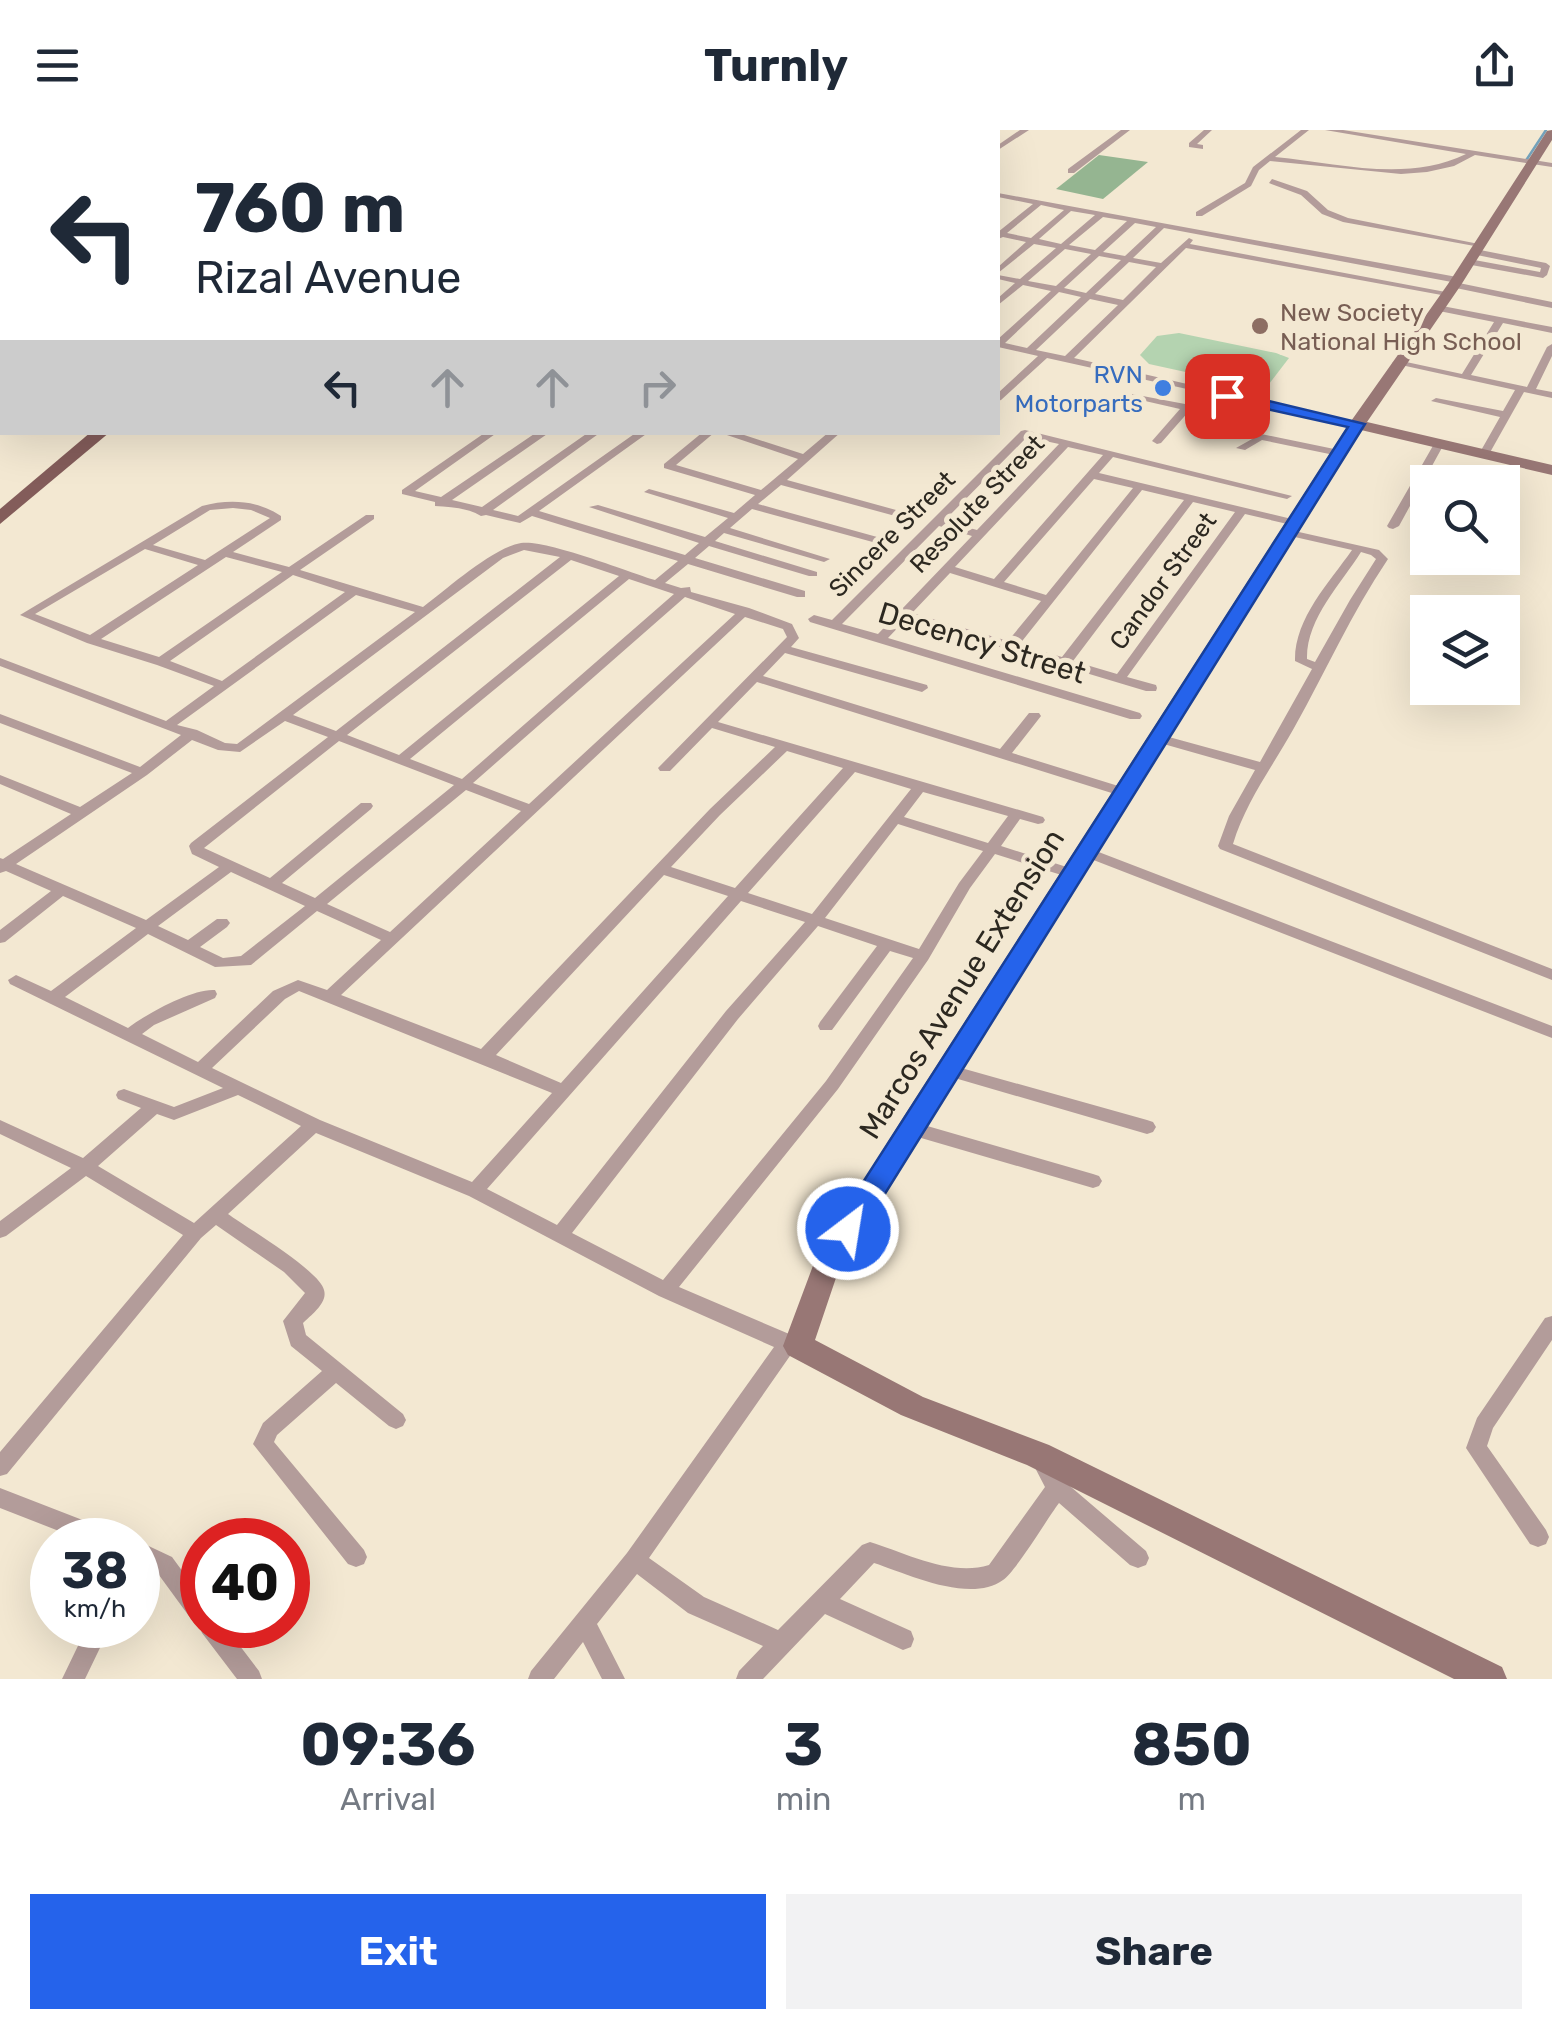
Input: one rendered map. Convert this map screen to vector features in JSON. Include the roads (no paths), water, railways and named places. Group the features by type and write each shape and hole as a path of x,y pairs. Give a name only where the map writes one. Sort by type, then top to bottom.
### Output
{"main road":[{"path":"0,518 98,435"}],"street":[{"path":"1000,147 1025,130"},
{"path":"1070,172 1126,130"},
{"path":"1200,147 1192,145 1208,130"},
{"path":"1200,214 1248,184 1256,169 1305,130"},
{"path":"1329,130 1552,165"},
{"name":"Marcos Avenue Extension","path":"792,1345 827,1262 946,1070 1357,424 1475,253 1551,133"},
{"path":"1268,160 1415,172 1456,164 1473,153"},
{"path":"1272,182 1304,192 1325,212 1346,220 1543,275 1546,266 1475,253"},
{"path":"1000,196 1552,305"},
{"path":"1000,206 1010,198"},
{"path":"1000,233 1040,203"},
{"path":"1000,272 1069,210"},
{"path":"1000,300 1100,215"},
{"path":"1000,342 1132,221"},
{"path":"1028,351 1161,226"},
{"path":"1067,360 1196,233"},
{"path":"1000,235 1162,266"},
{"path":"1184,245 1453,286"},
{"path":"1000,275 1124,303"},
{"path":"1437,308 1552,330"},
{"path":"1465,378 1500,320"},
{"path":"1000,344 1552,470"},
{"path":"1484,454 1552,347"},
{"path":"1000,396 1044,355"},
{"path":"1397,363 1552,396"},
{"path":"1158,441 1202,390"},
{"path":"1135,396 1187,407"},
{"path":"1233,423 1253,401"},
{"path":"1436,401 1506,416"},
{"name":"Sincere Street","path":"834,625 1024,433 1066,443"},
{"path":"489,435 406,492 439,504 514,521 533,513 639,435"},
{"path":"439,504 541,435"},
{"path":"482,513 592,435"},
{"path":"706,435 668,466 762,494"},
{"path":"732,435 804,458"},
{"path":"660,582 832,435"},
{"path":"1241,448 1261,437 1339,452"},
{"path":"1066,443 1287,496"},
{"name":"Resolute Street","path":"880,639 1066,443"},
{"path":"1392,526 1439,444"},
{"path":"996,583 1110,454"},
{"path":"1092,474 1242,510 1379,554 1382,559 1357,594 1225,842 1228,849 1552,975"},
{"path":"780,481 903,515"},
{"path":"1011,646 1140,486"},
{"path":"649,492 736,517"},
{"path":"1065,662 1191,498"},
{"path":"750,505 884,542"},
{"path":"91,640 277,518 264,510 212,506 26,615 91,640 224,686"},
{"path":"594,507 813,574"},
{"name":"Candor Street","path":"1120,678 1242,510"},
{"path":"533,513 801,594"},
{"path":"161,662 370,517"},
{"path":"936,522 980,534"},
{"path":"721,529 824,559"},
{"path":"142,545 206,564"},
{"path":"0,662 223,747 240,748 516,547 536,546 686,590 788,627 794,633 784,650 665,768"},
{"path":"1320,668 1300,658 1302,642 1312,619 1358,549"},
{"path":"224,553 424,612"},
{"path":"392,938 196,846 568,556"},
{"path":"947,568 1048,599"},
{"path":"401,760 628,574"},
{"path":"1,866 147,927 221,963 238,964 318,906 686,590"},
{"path":"170,724 354,591"},
{"path":"329,996 745,612"},
{"path":"903,614 1151,688"},
{"name":"Decency Street","path":"814,619 1135,716"},
{"path":"784,650 922,688"},
{"path":"754,677 1123,792"},
{"path":"284,716 532,810"},
{"path":"1002,756 1034,716"},
{"path":"0,718 142,772"},
{"path":"708,723 1038,820"},
{"path":"1,866 142,772 192,733"},
{"path":"1158,738 1262,767"},
{"path":"484,1056 715,812 783,747"},
{"path":"475,1191 852,766"},
{"path":"0,779 81,813"},
{"path":"560,1234 732,1015 815,920 920,787"},
{"path":"272,884 366,806"},
{"path":"666,1290 832,1085 1018,814"},
{"path":"896,819 992,849 1077,862 1552,1032"},
{"path":"55,996 231,865"},
{"path":"664,870 923,956"},
{"path":"0,938 61,890"},
{"path":"189,947 222,923"},
{"path":"826,1026 886,944"},
{"path":"16,980 314,1124 475,1191 666,1290 792,1345 912,1406 1038,1456 1490,1679"},
{"path":"202,1069 292,986 329,996 484,1056 564,1092"},
{"path":"132,1034 148,1021 209,994"},
{"path":"946,1070 1147,1127"},
{"path":"124,1096 153,1108 184,1112 240,1088"},
{"path":"0,1231 85,1168 153,1108"},
{"path":"0,1467 195,1233 314,1124"},
{"path":"0,1127 85,1168 195,1233"},
{"path":"910,1128 1093,1181"},
{"path":"216,1216 291,1267 315,1290 314,1299 296,1316 294,1327 304,1347 396,1420"},
{"path":"1538,1538 1476,1448 1484,1424 1552,1324"},
{"path":"539,1679 635,1560 792,1345"},
{"path":"334,1373 270,1428 264,1444 356,1557"},
{"path":"1038,1456 1057,1488 1138,1558"},
{"path":"747,1679 826,1603 870,1552 960,1579 986,1579 1009,1559 1057,1488"},
{"path":"0,1498 51,1518"},
{"path":"635,1560 696,1604 781,1643"},
{"path":"160,1562 180,1585"},
{"path":"826,1603 903,1639"},
{"path":"586,1624 614,1679"},
{"path":"73,1679 88,1648"},
{"path":"227,1648 250,1679"}],"waterway":[{"path":"1527,159 1546,130"}],"place":[{"name":"New Society National High School","path":"1260,326"},
{"name":"RVN Motorparts","path":"1163,388"}]}
